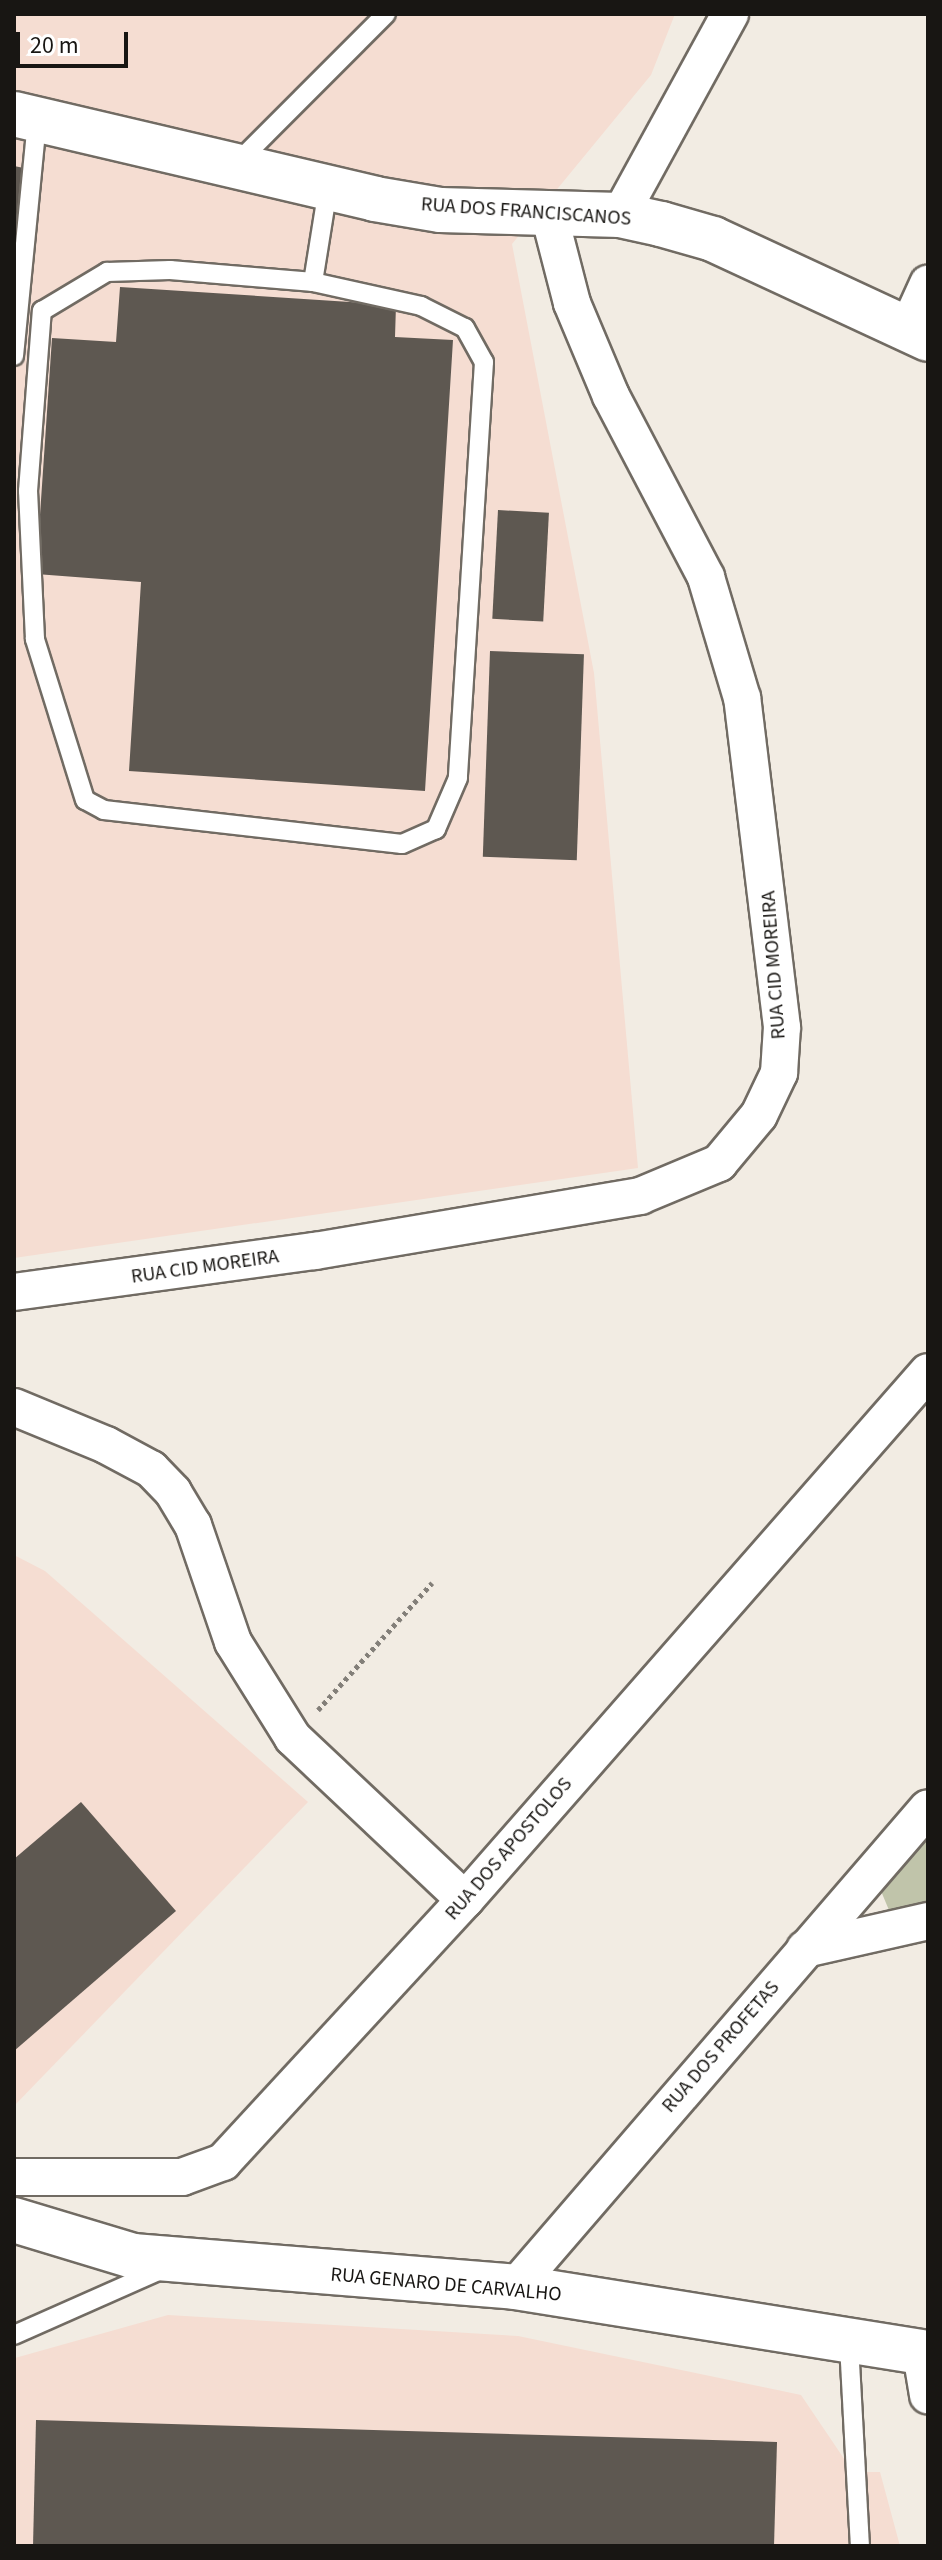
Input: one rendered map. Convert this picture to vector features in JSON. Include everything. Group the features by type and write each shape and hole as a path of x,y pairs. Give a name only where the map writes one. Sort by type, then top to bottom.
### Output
{"main road":[{"name":"RUA DOS FRANCISCANOS","path":"25,117 328,188 440,210 620,215 713,239 918,334"},
{"name":"RUA GENARO DE CARVALHO","path":"14,2220 133,2256 515,2287 849,2344 924,2353"}],"street":[{"path":"620,215 730,14"},
{"name":"RUA CID MOREIRA","path":"14,1292 315,1251 640,1196 719,1163 759,1115 779,1073 782,1027 742,698 706,577 611,396 572,303 549,214"},
{"path":"918,334 928,284"},
{"name":"RUA DOS APOSTOLOS","path":"14,2177 182,2177 223,2162 465,1900 928,1372"},
{"path":"14,1407 106,1445 151,1469 173,1492 193,1525 233,1642 293,1738 465,1900"},
{"name":"RUA DOS PROFETAS","path":"515,2287 928,1808"},
{"path":"805,1949 928,1921"},
{"path":"924,2353 928,2395"}],"lane":[{"path":"234,165 386,14"},
{"path":"14,356 25,117"},
{"path":"313,282 328,188"},
{"path":"170,270 313,282 421,306 465,328 484,362 458,778 436,829 402,844 94,805 85,800 71,764 35,639 28,491 42,311 107,272 170,270"},
{"path":"14,2335 181,2260"},
{"path":"849,2344 860,2546"}],"path":[{"path":"293,1738 432,1583"}],"shaded area":[{"path":"14,14 675,14 651,75 512,244 594,673 638,1168 14,1258"},
{"path":"14,1555 45,1571 308,1802 14,2106"},
{"path":"168,2315 518,2336 801,2395 853,2472 880,2472 900,2546 14,2546 14,2353 15,2358"}],"green space":[{"path":"928,1836 928,1906 891,1915 881,1891"}],"building":[{"path":"14,166 29,169 15,230 14,230"},
{"path":"120,287 396,305 395,337 453,340 425,791 129,771 141,582 36,574 52,338 116,342"},
{"path":"498,510 549,513 543,622 492,619"},
{"path":"490,651 584,654 577,860 483,857"},
{"path":"81,1802 176,1911 14,2051 14,1859"},
{"path":"36,2420 777,2442 774,2546 33,2546"}]}
